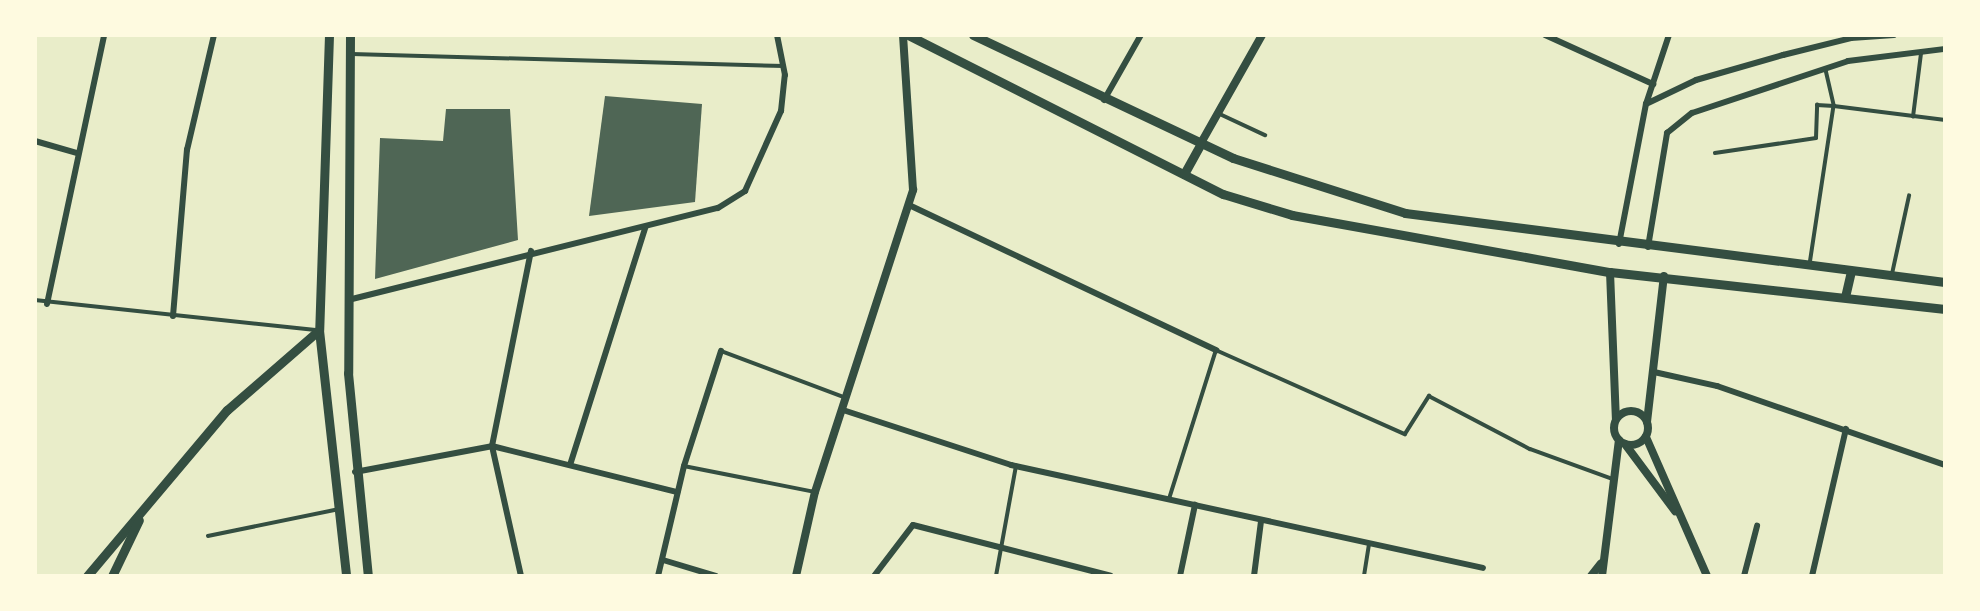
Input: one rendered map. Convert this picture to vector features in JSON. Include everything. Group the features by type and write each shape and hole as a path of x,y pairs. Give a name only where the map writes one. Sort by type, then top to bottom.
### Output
{"main road":[{"path":"329,35 319,330 335,510 346,576"},
{"path":"350,35 348,300 354,472 368,576"},
{"path":"905,35 1184,174 1292,215 1610,272 1945,309"},
{"path":"973,35 1104,100 1201,144 1298,183 1405,213 1619,244 1945,282"},
{"path":"1184,174 1201,144"},
{"path":"1845,297 1851,271"},
{"path":"87,576 227,410 319,330"},
{"path":"112,576 145,509"}],"street":[{"path":"47,304 104,35"},
{"path":"173,316 187,150 214,35"},
{"path":"348,300 531,251 645,228 718,208 745,191 781,111 784,66 777,35"},
{"path":"796,576 815,492 909,205 912,113 905,35"},
{"path":"1104,100 1141,35"},
{"path":"1201,144 1262,35"},
{"path":"1545,35 1653,84"},
{"path":"1619,244 1646,104 1669,35"},
{"path":"1646,104 1746,66 1851,38 1894,35"},
{"path":"1648,247 1667,133 1675,124 1826,68 1922,50 1945,49"},
{"path":"35,141 77,153"},
{"path":"909,205 1216,350"},
{"path":"570,465 645,228"},
{"path":"521,576 492,446 531,251"},
{"path":"1610,272 1616,419 1622,442 1681,519"},
{"path":"1664,276 1646,437 1707,576"},
{"path":"659,576 684,466 721,351"},
{"path":"1654,372 1846,429 1945,465"},
{"path":"843,410 1016,466 1483,568"},
{"path":"1616,419 1636,411 1647,422"},
{"path":"1812,576 1846,429"},
{"path":"1622,442 1646,437"},
{"path":"1602,576 1601,563 1613,480 1622,442"},
{"path":"354,472 492,446 677,492"},
{"path":"1180,576 1195,505"},
{"path":"1254,576 1261,521"},
{"path":"874,576 913,525 1111,576"},
{"path":"1744,576 1757,526"},
{"path":"663,560 716,576"},
{"path":"1591,576 1601,563"}],"lane":[{"path":"1913,117 1922,50"},
{"path":"350,54 784,66"},
{"path":"1810,266 1834,106 1826,68"},
{"path":"1715,153 1816,138 1817,105 1945,120"},
{"path":"1218,113 1265,135"},
{"path":"1892,276 1909,196"},
{"path":"35,300 47,304 319,330"},
{"path":"1169,499 1216,350 1405,434 1429,397 1518,443 1613,480"},
{"path":"721,351 847,398"},
{"path":"684,466 815,492"},
{"path":"996,576 1005,547 1016,466"},
{"path":"208,536 335,510"},
{"path":"1364,576 1369,545"}],"building":[{"path":"605,96 702,104 695,202 589,216"},
{"path":"446,109 510,109 518,240 375,279 380,138 443,141"}]}
